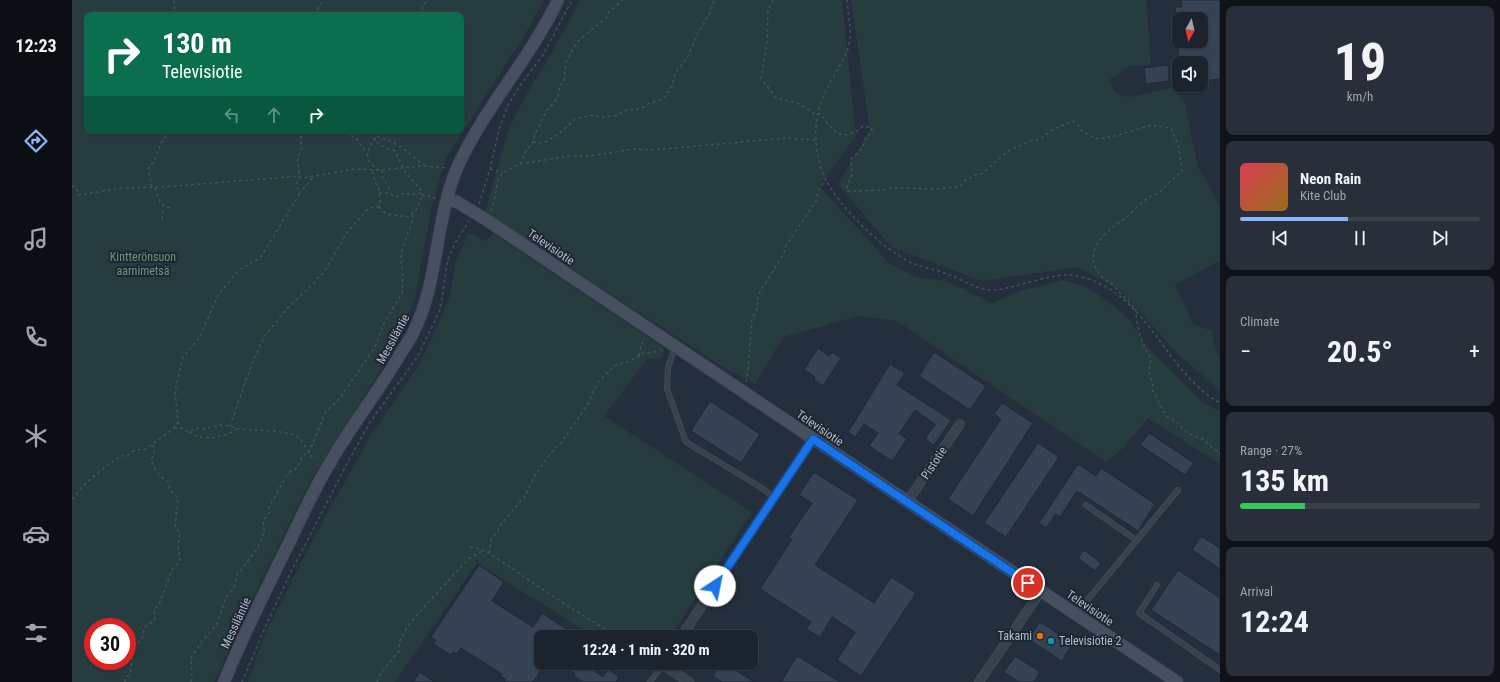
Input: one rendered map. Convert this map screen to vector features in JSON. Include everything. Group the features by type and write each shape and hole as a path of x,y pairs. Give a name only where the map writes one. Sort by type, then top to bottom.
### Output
{"street":[{"name":"Messiläntie","path":"224,682 256,608 328,467 382,385 414,332 429,289 447,201 457,169 474,135 533,46 558,0"},
{"name":"Televisiotie","path":"447,201 457,202 485,219 1177,682"},
{"name":"Pistotie","path":"907,502 960,424"},
{"path":"686,630 813,439"},
{"path":"979,682 1041,591"},
{"path":"672,670 689,682"}],"lane":[{"path":"673,344 673,352 668,367 667,389 686,442 774,497"},
{"path":"1076,614 1178,490"},
{"path":"1086,505 1136,540"},
{"path":"1157,586 1139,613 1220,670"},
{"path":"650,682 659,670"}],"path":[{"path":"174,0 175,12"},
{"path":"316,12 324,0"},
{"path":"421,12 428,0"},
{"path":"520,164 527,148 533,142 535,134 547,110 558,96 560,86 564,82 566,62 577,42 606,18 610,11 623,0"},
{"path":"533,142 544,143 559,134 575,119 592,116 603,117 618,115 626,110 641,108 648,104 664,100 672,86 675,73 687,58 698,33 710,13 714,0"},
{"path":"773,0 768,10 767,43 761,78 776,98 797,103 805,106 813,112 817,112 823,116 830,127 838,134 851,134 863,126 872,128 871,133 866,138 860,151 851,159 852,174 846,190 849,191 885,190 889,188 939,189 961,186 964,180 974,175 983,173 1008,152 1028,142 1040,139 1052,130 1073,121 1082,131 1096,139 1115,136 1150,125 1171,128 1178,144 1182,172 1177,175 1174,180 1167,183 1162,191 1146,200 1138,208 1133,210 1130,215 1107,232 1098,241 1093,255 1094,261 1097,271 1107,282 1110,289"},
{"path":"847,0 850,30 849,44 846,56 822,98 817,112 816,140 818,155 826,179 833,191 851,213 875,238 897,255 913,263 949,275 983,290 996,290 1069,275 1095,281 1110,289 1130,305 1203,392 1220,403"},
{"path":"166,134 160,144 155,160 148,169 153,187 160,202 164,206 170,208"},
{"path":"299,194 297,182 300,176 297,161 302,147 300,139 302,134"},
{"path":"349,134 357,139 367,154 370,164 378,170"},
{"path":"376,136 385,138 397,144 425,166"},
{"path":"367,154 368,148 376,136"},
{"path":"376,136 375,141 388,149 395,151 405,172 423,195 447,201"},
{"path":"485,219 490,212 498,181 503,173 520,164 569,156 589,156 634,149 652,150 787,138 816,140"},
{"path":"72,187 76,186 79,195 122,188 300,176 303,178 355,169 382,170 425,166 457,169"},
{"path":"490,169 503,173"},
{"path":"373,170 374,182 379,189 379,207"},
{"path":"382,170 382,176 390,190 390,193"},
{"path":"181,428 178,422 175,391 182,357 200,337 218,296 239,270 260,258 299,194 313,177"},
{"path":"742,390 745,385 748,370 752,319 757,309 758,295 788,244 816,201 818,191 826,179"},
{"path":"379,193 390,193 396,197 405,193 411,195 421,193"},
{"path":"379,207 386,214 408,217 416,210 423,195"},
{"path":"162,218 164,206"},
{"path":"230,426 251,366 264,337 289,306 324,272 348,231 368,208 379,207"},
{"path":"191,682 191,658 202,641 216,626 226,597 234,588 237,575 257,549 265,531 263,528 263,521 270,512 269,507 288,473 298,468 303,455 309,453 325,413 340,398 376,345 383,325 402,293 403,278 401,260 405,239 413,219 412,214"},
{"path":"1107,282 1113,285 1136,310 1136,322 1145,344 1146,351 1152,358 1150,372 1153,391 1166,416 1177,422 1187,433 1203,438 1220,454"},
{"path":"639,356 647,327"},
{"path":"489,553 491,540 503,522 525,496 535,475 555,448 560,444 588,404 597,384 602,378 616,365 630,361 643,352 651,353 659,351 673,344"},
{"path":"72,499 83,486 100,471 121,456 128,455 135,450 146,450 174,428 178,422"},
{"path":"188,432 198,428 205,429 219,425 230,426 236,429 276,432 297,436 303,442 312,457 316,457"},
{"path":"174,428 181,428 201,437 221,436 233,432 236,429"},
{"path":"125,682 125,679 130,673 134,649 143,636 144,628 155,619 155,609 160,602 172,570 180,560 178,545 180,533 175,526 178,498 170,490 168,482 161,478 159,473 154,468 151,461 154,453 153,444"},
{"path":"470,547 489,553 606,630"},
{"path":"377,682 381,673 399,651 399,643 409,624 469,558 483,550"}],"green space":[{"name":"Kintterönsuon aarnimetsä","path":"72,0 544,0 524,36 464,130 464,12 84,12 84,134 461,134 446,158 432,205 415,297 400,334 383,367 313,476 263,576 214,682 72,682"},
{"path":"580,0 842,0 856,136 819,186 889,263 915,277 947,281 992,303 1017,292 1063,280 1084,286 1102,297 1129,319 1145,344 1202,402 1220,411 1220,464 1148,418 1124,447 1106,462 897,321 859,316 783,337 755,384 718,364 485,212 509,127"},
{"path":"851,0 1146,0 1151,65 1129,66 1109,80 1116,94 1130,97 1171,88 1172,92 1175,92 1184,100 1198,167 1220,206 1220,262 1217,262 1175,285 1193,324 1212,331 1215,349 1220,357 1220,391 1178,354 1118,288 1077,267 982,281 891,247 838,184 870,130"},
{"path":"468,233 486,241 494,234 664,348 663,355 660,359 647,359 604,416 752,512 675,630 584,630 477,563 395,682 248,682 264,636 314,537 371,435 419,365 451,293 455,265"}],"building":[{"path":"1181,0 1220,0 1220,79 1208,80 1208,56 1179,56 1178,48 1208,48 1208,12 1175,12 1175,7 1182,7"},
{"path":"1168,65 1169,81 1146,84 1144,68"},
{"path":"818,348 829,356 832,352 841,358 823,386 814,380 815,377 804,370"},
{"path":"934,352 986,386 970,410 919,376"},
{"path":"890,364 905,373 897,385 951,420 934,445 925,439 935,424 915,410 899,434 907,439 892,461 869,446 878,433 864,424 855,437 848,432"},
{"path":"710,401 760,434 741,463 691,431"},
{"path":"1002,403 1033,423 973,516 948,499 1001,419 994,414"},
{"path":"1149,433 1194,463 1185,475 1140,445"},
{"path":"1038,443 1059,457 1006,537 984,523"},
{"path":"1078,464 1096,476 1101,468 1155,504 1138,531 1077,491 1060,517 1056,514 1046,528 1039,523"},
{"path":"814,472 858,500 815,565 874,603 891,577 916,593 861,676 837,660 855,632 832,617 820,637 806,629 811,622 760,589 792,539 789,537 812,503 799,495"},
{"path":"1201,536 1220,548 1220,569 1192,550"},
{"path":"1084,550 1101,563 1095,571 1078,558"},
{"path":"479,565 504,582 492,601 533,627 542,613 568,630 534,630 534,670 541,670 533,682 504,682 506,679 500,676 502,674 461,648 456,654 453,652 451,655 433,644 436,640 431,637"},
{"path":"1178,570 1220,598 1220,655 1151,610"},
{"name":"Televisiotie 2","path":"1040,622 1073,643 1062,661 1028,639"},
{"path":"797,656 840,682 781,682"},
{"path":"1015,656 1040,672 1034,682 1019,682 1004,672"},
{"path":"569,670 593,670 603,677 607,670 609,670 619,677 616,682 583,682 574,676 575,674"},
{"path":"717,670 736,670 754,682 722,682 713,676"},
{"path":"420,672 434,682 413,682"}],"place":[{"name":"Takami","path":"1040,636"},
{"name":"Televisiotie 2","path":"1051,641"}],"route":[{"path":"715,586 813,439 1028,583"}]}
